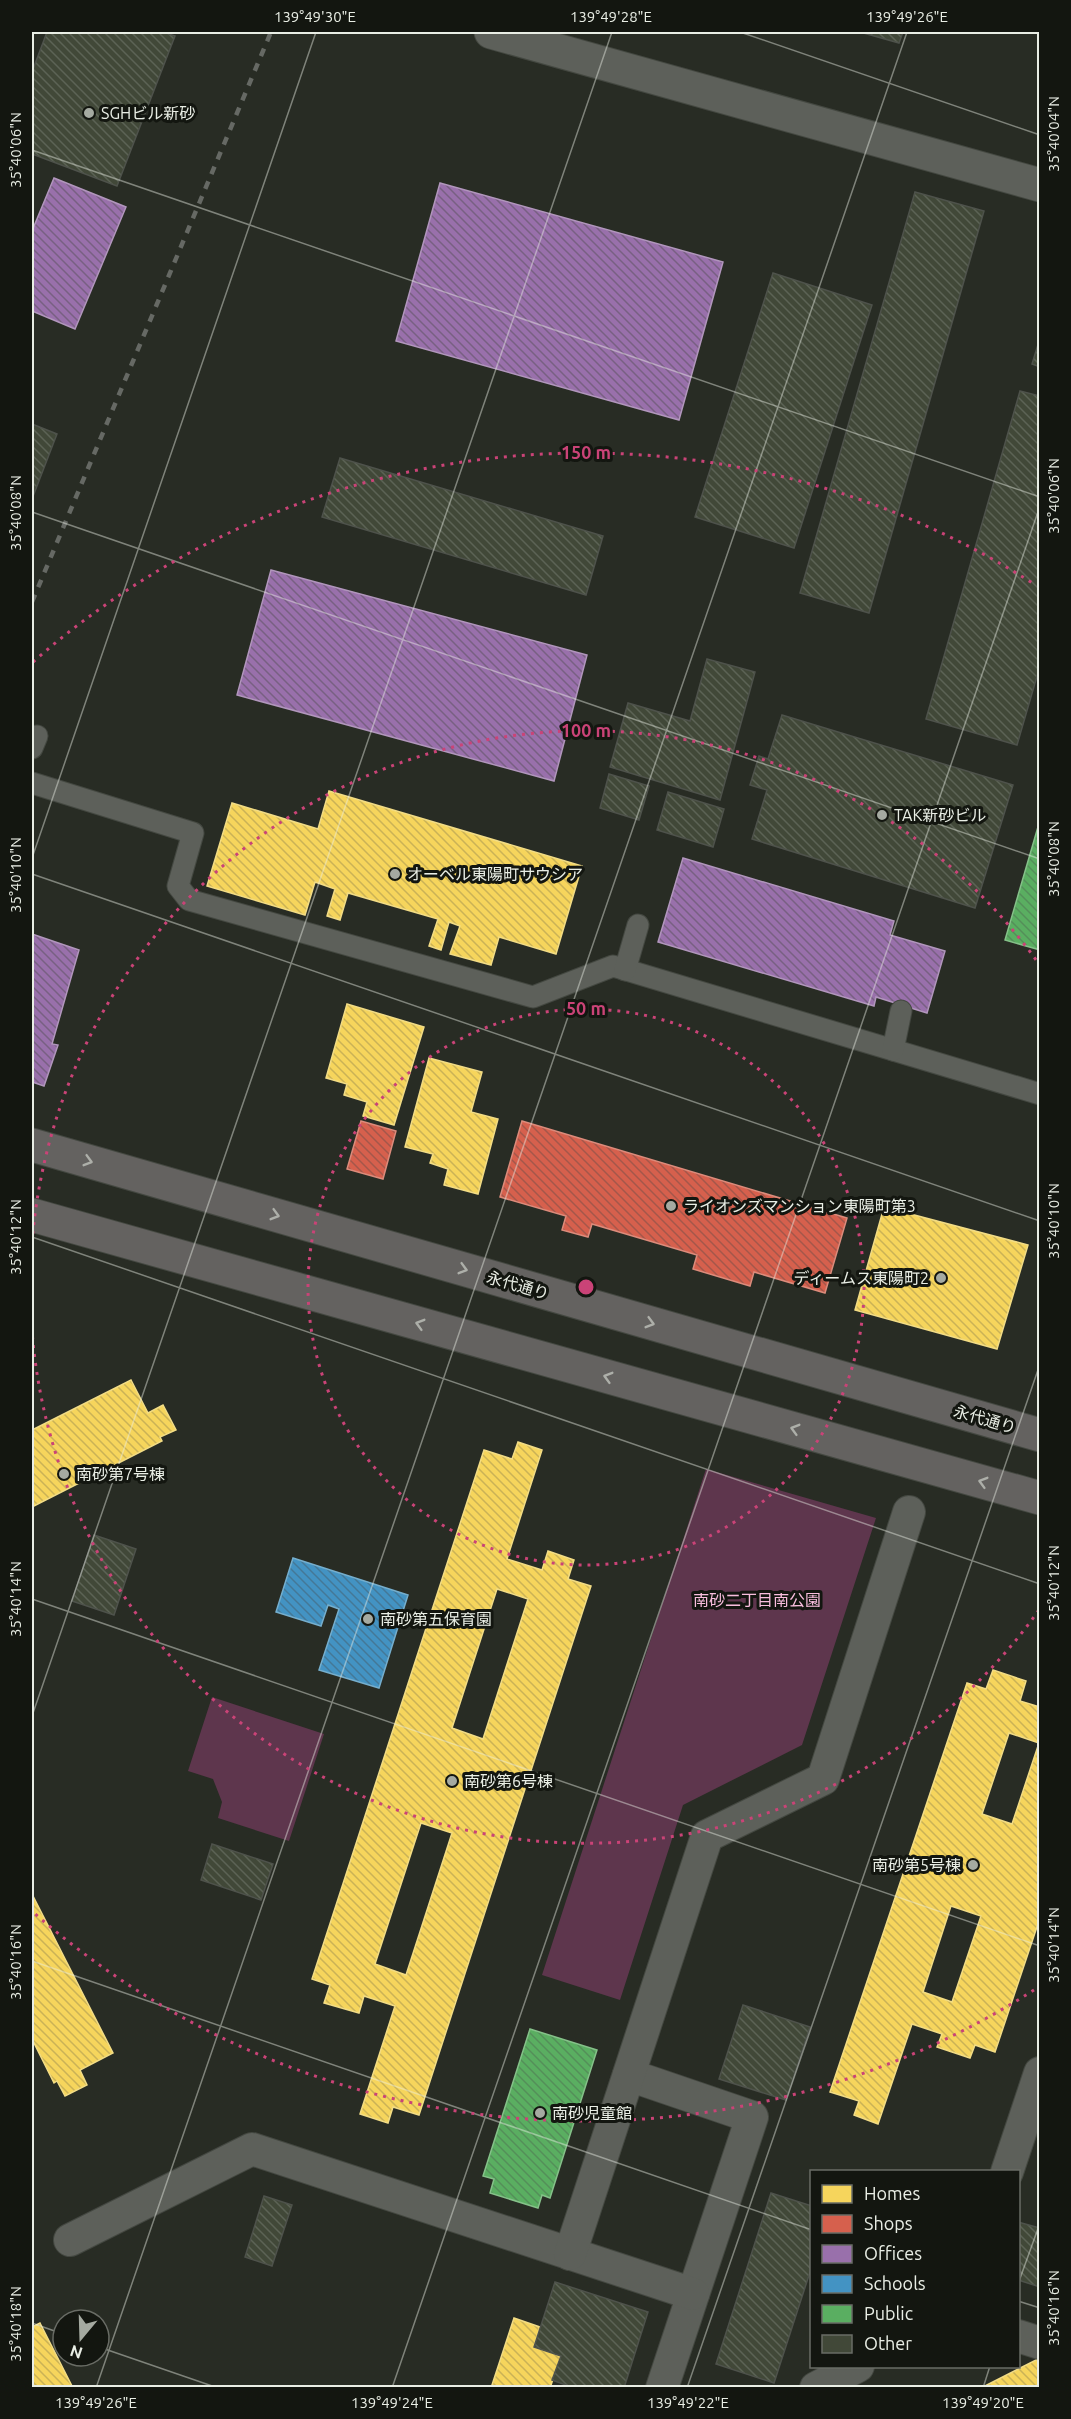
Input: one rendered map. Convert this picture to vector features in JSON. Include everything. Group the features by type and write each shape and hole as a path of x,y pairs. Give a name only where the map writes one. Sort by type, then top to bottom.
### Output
{"main road":[{"name":"永代通り","path":"32,1145 1040,1435"},
{"path":"32,1215 1040,1498"}],"street":[{"path":"491,32 1040,185"},
{"path":"570,2254 707,1836 823,1779 909,1512"},
{"path":"1007,2170 1040,2073"},
{"path":"629,2075 752,2117 662,2388"},
{"path":"70,2240 252,2149 693,2295"},
{"path":"1020,2337 1040,2343"},
{"path":"816,2388 856,2368"}],"lane":[{"path":"32,783 193,833 178,886 189,900 533,997 614,966 1040,1094"},
{"path":"625,970 638,925"},
{"path":"893,1050 902,1011"}],"green space":[{"name":"南砂二丁目南公園","path":"706,1469 876,1518 802,1745 683,1805 620,2000 542,1975"},
{"path":"212,1697 324,1734 289,1841 218,1818 222,1802 213,1779 188,1771"}],"building: Homes":[{"name":"オーベル東陽町サウシア","path":"329,791 582,866 556,954 499,937 491,965 450,954 460,926 449,922 441,950 429,946 438,919 348,893 340,920 327,916 335,889 315,882 305,915 207,886 232,803 318,829"},
{"path":"347,1004 424,1027 394,1125 363,1116 367,1102 344,1095 347,1084 326,1078"},
{"path":"429,1058 482,1072 471,1112 498,1119 478,1194 444,1185 448,1169 430,1163 433,1154 405,1147"},
{"name":"ディームス東陽町2","path":"884,1207 1028,1245 997,1349 855,1310"},
{"name":"南砂第7号棟","path":"131,1380 148,1413 163,1405 176,1430 160,1437 162,1441 32,1507 32,1430"},
{"name":"南砂第6号棟","path":"518,1442 542,1450 507,1559 542,1570 548,1551 574,1560 568,1579 591,1586 419,2115 393,2107 388,2123 360,2114 395,2006 364,1996 359,2013 324,2003 330,1985 312,1979 484,1450 512,1459","holes":["497,1589 528,1599 483,1739 452,1728","421,1823 452,1833 406,1975 375,1964"]},
{"name":"南砂第5号棟","path":"993,1670 1026,1681 1020,1701 1040,1707 1040,1918 995,2052 975,2045 970,2058 937,2047 942,2034 912,2024 878,2124 854,2115 859,2101 830,2092 967,1683 986,1689","holes":["1009,1733 1039,1743 1012,1824 982,1814","951,1906 981,1916 952,2002 923,1992"]},
{"path":"32,1894 113,2053 80,2070 87,2085 65,2096 57,2081 54,2083 32,2039"},
{"path":"514,2318 540,2327 534,2347 561,2356 550,2388 491,2388"},
{"path":"40,2323 51,2345 51,2368 63,2368 73,2388 32,2388 32,2327"},
{"path":"1040,2358 1040,2388 981,2388"}],"building: Shops":[{"path":"361,1121 396,1131 383,1179 347,1169"},
{"name":"ライオンズマンション東陽町第3","path":"522,1121 847,1218 825,1293 754,1272 750,1286 693,1269 697,1255 592,1224 588,1237 562,1230 566,1216 500,1197"}],"building: Offices":[{"path":"54,178 126,207 75,329 32,311 32,231"},
{"path":"440,183 723,262 679,420 396,341"},
{"path":"271,570 587,655 554,781 237,695"},
{"path":"683,858 894,921 890,935 945,951 927,1013 876,997 874,1006 658,942"},
{"path":"32,934 79,950 52,1044 58,1045 44,1086 32,1082"}],"building: Schools":[{"name":"南砂第五保育園","path":"293,1558 408,1595 379,1688 319,1670 339,1609 328,1605 321,1626 276,1612"}],"building: Public":[{"path":"1040,820 1040,950 1005,940"},
{"name":"南砂児童館","path":"530,2029 597,2050 550,2198 542,2195 538,2208 490,2193 494,2179 483,2176"}],"building: Other":[{"name":"SGHビル新砂","path":"47,32 163,32 175,36 117,186 32,154 32,72"},
{"path":"860,32 903,32 899,43"},
{"path":"915,192 984,211 869,613 800,593"},
{"path":"773,273 872,305 794,548 695,517"},
{"path":"1040,338 1040,367 1032,364"},
{"path":"1020,391 1040,396 1040,666 1017,745 926,719"},
{"path":"32,424 57,434 32,499"},
{"path":"340,458 603,536 586,595 322,517"},
{"path":"707,659 755,672 720,800 610,767 628,703 690,721"},
{"name":"TAK新砂ビル","path":"782,715 1013,785 975,908 752,839 767,790 750,785 759,756 768,759"},
{"path":"609,774 649,786 639,820 600,808"},
{"path":"668,792 724,809 713,847 657,830"},
{"path":"94,1535 136,1549 114,1615 72,1601"},
{"path":"212,1844 273,1864 261,1900 201,1880"},
{"path":"743,2005 810,2027 786,2100 719,2079"},
{"path":"771,2193 810,2205 810,2272 774,2383 716,2364"},
{"path":"264,2196 292,2205 272,2266 245,2257"},
{"path":"1020,2223 1040,2228 1040,2287 1020,2281"},
{"path":"555,2282 648,2312 624,2388 574,2388 552,2380 561,2356 534,2347"}],"railway":[{"path":"32,602 271,32"}],"place":[{"name":"SGHビル新砂","path":"89,113"},
{"name":"TAK新砂ビル","path":"882,815"},
{"name":"オーベル東陽町サウシア","path":"395,874"},
{"name":"ライオンズマンション東陽町第3","path":"671,1206"},
{"name":"ディームス東陽町2","path":"941,1278"},
{"name":"南砂第7号棟","path":"64,1474"},
{"name":"南砂第五保育園","path":"368,1619"},
{"name":"南砂第6号棟","path":"452,1781"},
{"name":"南砂第5号棟","path":"973,1865"},
{"name":"南砂児童館","path":"540,2113"}]}
